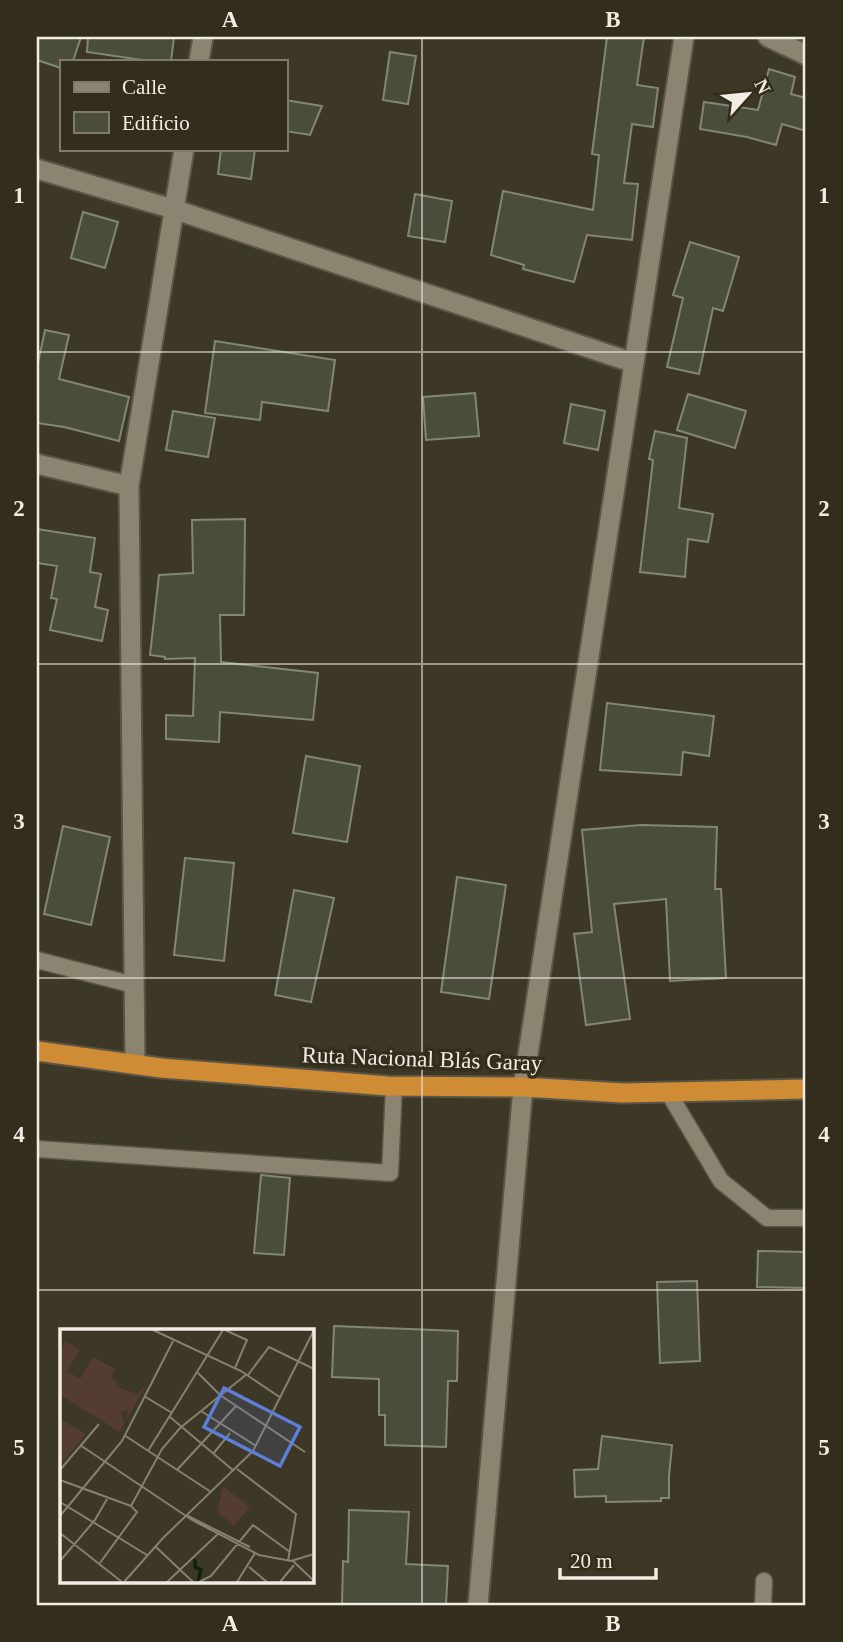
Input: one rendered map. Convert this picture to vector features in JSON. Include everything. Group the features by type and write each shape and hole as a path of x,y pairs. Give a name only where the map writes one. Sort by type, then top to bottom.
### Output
{"highway":[{"name":"Ruta Nacional Blás Garay","path":"37,1051 135,1065 394,1086 523,1087 622,1093 806,1089"}],"street":[{"path":"199,60 203,37"},
{"path":"478,1605 523,1087 684,37"},
{"path":"768,37 806,55"},
{"path":"135,1065 129,486 184,150"},
{"path":"37,169 173,209 634,363"},
{"path":"37,464 129,486"}],"lane":[{"path":"37,960 134,985"},
{"path":"37,1149 390,1174 394,1086"},
{"path":"668,1092 721,1181 767,1218 806,1218"},
{"path":"763,1605 764,1581"}],"building":[{"path":"37,37 81,37 73,60 60,60 60,68 37,60"},
{"path":"88,37 174,37 171,60 142,60 87,52"},
{"path":"607,37 644,37 637,85 658,88 653,127 632,124 624,183 638,184 632,240 587,235 574,282 523,269 524,265 491,255 503,191 593,210 599,155 592,154"},
{"path":"390,52 416,56 408,104 383,100"},
{"path":"769,69 795,77 791,94 806,98 806,131 782,124 776,145 700,129 704,102 758,110"},
{"path":"287,100 322,106 310,135 287,131"},
{"path":"221,150 255,150 251,179 218,174"},
{"path":"415,194 452,201 445,242 408,236"},
{"path":"83,212 118,222 105,268 71,258"},
{"path":"690,242 739,257 723,311 713,308 699,374 667,367 683,298 673,295"},
{"path":"45,330 69,335 59,379 129,397 119,441 37,423 37,368"},
{"path":"215,341 335,360 328,411 262,402 260,420 205,413"},
{"path":"475,393 479,436 426,440 423,397"},
{"path":"688,394 746,411 735,448 677,430"},
{"path":"571,404 605,411 598,450 564,443"},
{"path":"173,411 215,418 208,457 166,450"},
{"path":"655,431 687,438 679,508 713,514 708,542 688,539 685,577 640,572 653,460 649,459"},
{"path":"245,519 244,615 220,615 221,662 318,673 313,720 220,712 219,742 166,739 166,715 193,716 195,658 165,659 150,655 159,575 193,573 192,520"},
{"path":"37,529 95,538 90,572 101,574 95,607 108,610 102,641 50,630 57,599 51,598 57,566 37,563"},
{"path":"607,703 714,716 709,756 683,752 681,775 600,770"},
{"path":"306,756 360,766 347,842 293,833"},
{"path":"641,825 717,827 715,889 721,889 726,978 670,981 666,899 614,904 630,1019 586,1025 574,934 592,932 582,830"},
{"path":"63,826 110,837 91,925 44,914"},
{"path":"185,858 234,863 224,961 174,955"},
{"path":"457,877 506,885 489,999 441,992"},
{"path":"294,890 334,898 311,1002 275,995"},
{"path":"261,1175 290,1178 284,1255 254,1253"},
{"path":"758,1251 806,1252 806,1288 757,1287"},
{"path":"697,1281 700,1361 660,1363 657,1282"},
{"path":"334,1326 458,1331 457,1381 448,1381 446,1447 385,1445 385,1415 379,1415 379,1379 332,1377"},
{"path":"602,1436 672,1445 669,1498 661,1498 661,1501 606,1502 606,1496 575,1497 574,1470 598,1469"},
{"path":"349,1510 409,1512 406,1564 448,1566 446,1605 342,1605 343,1561 348,1562"}]}
